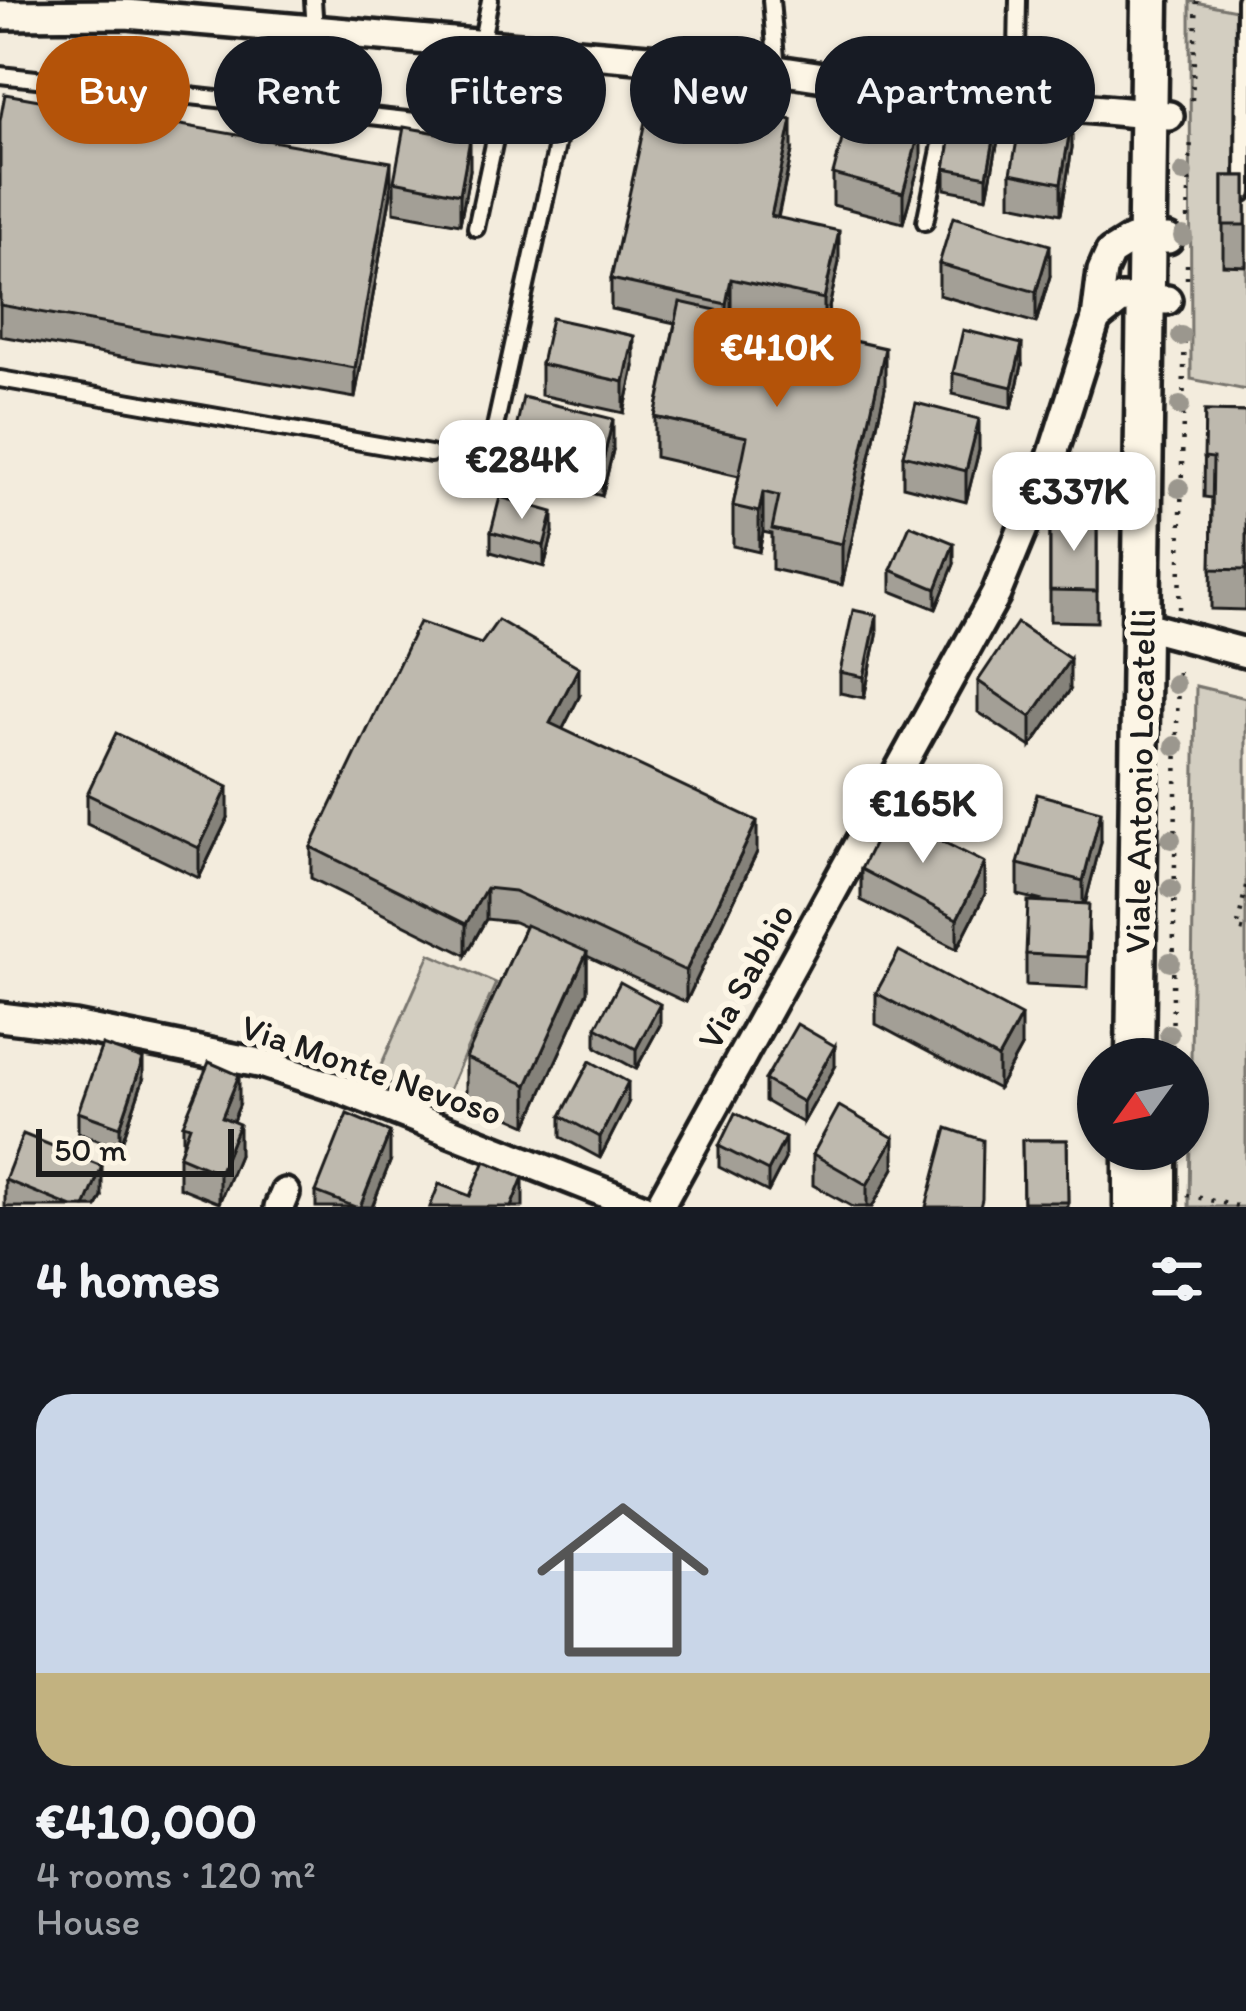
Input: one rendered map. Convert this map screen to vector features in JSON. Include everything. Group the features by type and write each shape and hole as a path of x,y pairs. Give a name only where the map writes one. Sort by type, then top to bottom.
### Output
{"street":[{"name":"Viale Antonio Locatelli","path":"1150,0 1175,120"},
{"name":"Viale Antonio Locatelli","path":"1160,1038 1161,630 1175,120 1170,0"},
{"path":"0,15 126,14 406,39"},
{"path":"1095,111 1175,120"},
{"name":"Via Sabbio","path":"655,1203 988,611 1042,487 1096,319 1102,271 1110,253 1121,243 1173,238"},
{"path":"1096,319 1121,299 1171,301"},
{"path":"1161,630 1246,652"},
{"name":"Viale Antonio Locatelli","path":"1136,1038 1161,630"},
{"name":"Via Monte Nevoso","path":"0,1017 95,1030 280,1069 655,1203 692,1207"},
{"path":"1132,1207 1133,1170"},
{"path":"1160,1170 1164,1201"}],"lane":[{"path":"313,0 314,30"},
{"path":"490,0 492,36"},
{"path":"771,0 774,36"},
{"path":"1017,36 1018,0"},
{"path":"1244,203 1245,0"},
{"path":"0,75 406,120"},
{"path":"476,229 494,144"},
{"path":"483,482 558,144"},
{"path":"926,222 941,144"},
{"path":"0,379 430,454"}],"path":[{"path":"1171,1038 1161,630 1175,120 1197,0"},
{"path":"1246,886 1238,929 1246,931"},
{"path":"1164,1201 1206,1196 1241,1207"}],"shaded area":[{"path":"1190,1 1246,12 1246,390 1191,379"},
{"path":"1196,686 1246,698 1246,1207 1189,1207 1189,1170 1209,1170 1209,1038 1191,1038"},
{"path":"430,954 496,983 442,1106 376,1077"}],"building":[{"path":"5,94 36,99 36,144 190,144 190,127 214,131 214,144 289,144 391,162 355,368 0,305 0,121"},
{"path":"404,127 406,144 469,144 460,194 394,181"},
{"path":"640,144 787,144 771,216 839,231 824,299 731,279 726,304 611,279"},
{"path":"841,144 916,144 903,193 833,174"},
{"path":"950,144 993,144 987,176 945,168"},
{"path":"1016,144 1068,144 1061,183 1011,173"},
{"path":"1223,176 1246,176 1246,225 1223,225"},
{"path":"953,217 1050,245 1036,292 939,264"},
{"path":"680,302 885,348 842,544 772,529 779,496 763,492 759,512 733,506 747,437 655,417"},
{"path":"551,318 634,336 624,382 541,364"},
{"path":"963,330 1022,344 1012,387 953,373"},
{"path":"523,397 613,419 602,465 513,443"},
{"path":"916,403 979,419 966,471 903,455"},
{"path":"1205,411 1246,412 1246,570 1211,569 1213,458 1204,457"},
{"path":"500,497 553,512 544,546 491,532"},
{"path":"1050,518 1097,519 1097,591 1050,590"},
{"path":"910,525 954,543 936,589 891,570"},
{"path":"853,610 877,615 864,677 840,672"},
{"path":"498,620 579,667 550,723 757,821 686,971 514,891 486,888 466,924 311,847 419,622 481,644"},
{"path":"1017,623 1070,659 1031,717 978,681"},
{"path":"116,733 228,787 199,848 87,794"},
{"path":"1037,794 1101,811 1083,881 1018,864"},
{"path":"888,814 985,863 957,919 861,869"},
{"path":"1028,901 1089,904 1087,957 1026,954"},
{"path":"526,925 587,952 527,1085 466,1058"},
{"path":"899,951 1021,1016 998,1058 876,993"},
{"path":"620,982 660,1004 636,1049 596,1027"},
{"path":"797,1024 835,1046 803,1102 765,1080"},
{"path":"102,1045 143,1059 120,1127 78,1112"},
{"path":"590,1061 628,1082 600,1137 561,1116"},
{"path":"209,1062 239,1075 222,1117 239,1124 219,1173 179,1156 190,1126 183,1124"},
{"path":"839,1106 894,1138 867,1185 813,1154"},
{"path":"735,1113 785,1138 768,1171 719,1146"},
{"path":"347,1114 390,1132 360,1207 316,1192"},
{"path":"947,1128 983,1140 980,1207 926,1207"},
{"path":"23,1134 102,1166 85,1207 72,1207 5,1180"},
{"path":"1022,1140 1067,1140 1068,1202 1023,1202"},
{"path":"485,1161 523,1177 511,1207 430,1207 439,1184 470,1196"}]}
